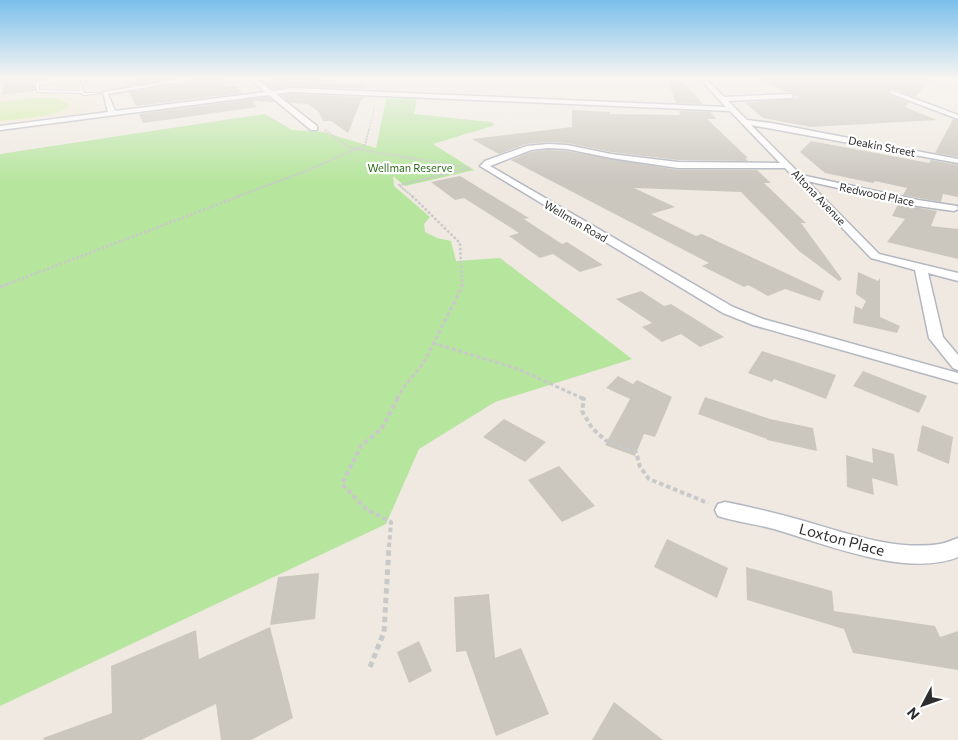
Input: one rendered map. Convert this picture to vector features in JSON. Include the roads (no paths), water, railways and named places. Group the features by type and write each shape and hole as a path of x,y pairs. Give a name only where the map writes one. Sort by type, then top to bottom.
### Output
{"street":[{"path":"0,128 116,113"},
{"path":"295,113 314,128"},
{"name":"Altona Avenue","path":"737,113 875,256 958,278"},
{"name":"Deakin Street","path":"746,122 958,160"},
{"name":"Wellman Road","path":"788,166 678,165 620,158 567,147 548,146 530,148 484,166 728,310 758,322 958,378"},
{"name":"Redwood Place","path":"800,177 918,203 954,208"},
{"path":"921,268 936,338 958,365"},
{"name":"Loxton Place","path":"725,510 773,520 886,551 928,555 952,551 958,547"}],"park label":[{"name":"Wellman Reserve","path":"410,167"}]}
